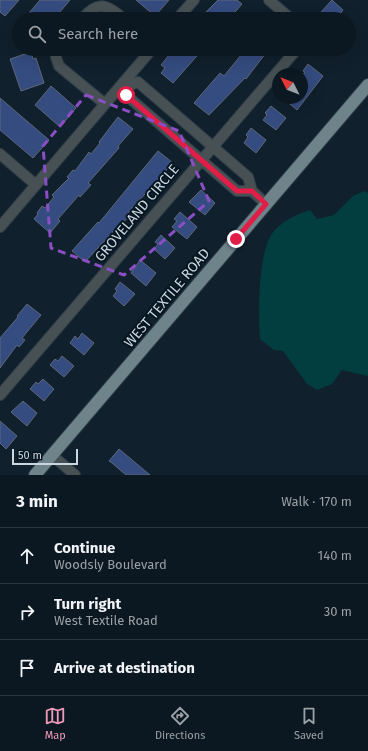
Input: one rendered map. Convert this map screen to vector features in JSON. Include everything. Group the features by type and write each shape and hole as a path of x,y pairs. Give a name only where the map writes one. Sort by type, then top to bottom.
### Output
{"main road":[{"name":"WEST TEXTILE ROAD","path":"35,475 368,85"}],"street":[{"path":"184,12 194,0"},
{"path":"269,0 283,12"},
{"path":"88,12 91,8 101,5 110,7 116,12"},
{"path":"56,56 59,66 105,104"},
{"path":"0,227 105,104 126,84 147,56"},
{"name":"GROVELAND CIRCLE","path":"0,395 291,56"},
{"path":"126,84 138,82 248,177 252,191 266,204"},
{"path":"126,84 126,95 237,191 252,191"},
{"path":"0,154 36,185"},
{"path":"52,455 75,475"}],"highlighted area":[{"path":"86,95 179,131 209,201 124,275 51,248 43,146"}],"shaded area":[{"path":"364,191 368,193 368,376 342,370 332,384 317,390 307,384 283,351 274,350 260,339 259,301 261,271 264,257 271,235 283,222 310,210 317,219 334,215 353,196"}],"building":[{"path":"0,0 19,0 5,16 0,12"},
{"path":"40,0 70,0 60,12 30,12"},
{"path":"136,0 169,0 158,12 150,12"},
{"path":"218,0 237,0 242,4 235,12 206,12"},
{"path":"332,0 343,10 341,12 321,12"},
{"path":"19,56 32,56 33,59 36,58 44,83 21,91 10,59"},
{"path":"168,56 197,56 173,83 161,73 165,68 161,65"},
{"path":"240,56 264,56 246,79 245,78 209,115 194,103 220,73 224,76"},
{"path":"308,64 323,76 308,96 308,68 305,68"},
{"path":"51,86 76,108 60,127 35,105"},
{"path":"0,98 49,140 33,158 0,130"},
{"path":"290,104 302,104 297,110"},
{"path":"271,106 286,118 276,130 263,120 267,115 265,113"},
{"path":"118,117 133,129 118,146 119,148 88,183 91,185 80,197 79,195 58,219 60,221 50,233 34,219 38,214 37,213 42,206 45,208 54,197 52,195 69,178 67,177 73,170 75,171 89,152 91,154"},
{"path":"251,128 266,140 256,153 244,143 248,137 246,135"},
{"path":"158,151 173,163 126,215 128,217 122,224 121,223 85,262 72,251 98,222 99,223"},
{"path":"201,190 215,203 205,215 189,202"},
{"path":"180,212 197,227 187,239 172,227 177,221 174,219"},
{"path":"161,235 175,248 165,259 154,249 158,244 155,242"},
{"path":"140,260 156,273 146,286 131,273"},
{"path":"120,282 135,294 124,306 113,296 117,291 115,289"},
{"path":"27,304 41,315 22,338 25,340 19,347 17,345 0,368 0,338"},
{"path":"82,333 94,343 84,355 70,343 75,336 78,339"},
{"path":"62,356 74,366 64,377 50,365 55,359 58,361"},
{"path":"43,379 54,389 44,401 30,389 36,382 38,384"},
{"path":"23,401 37,413 27,426 11,412"},
{"path":"0,421 17,436 6,449 0,443"},
{"path":"119,449 150,475 126,475 109,461"}],"route":[{"path":"126,95 237,191 252,191 266,204 236,239"}]}
